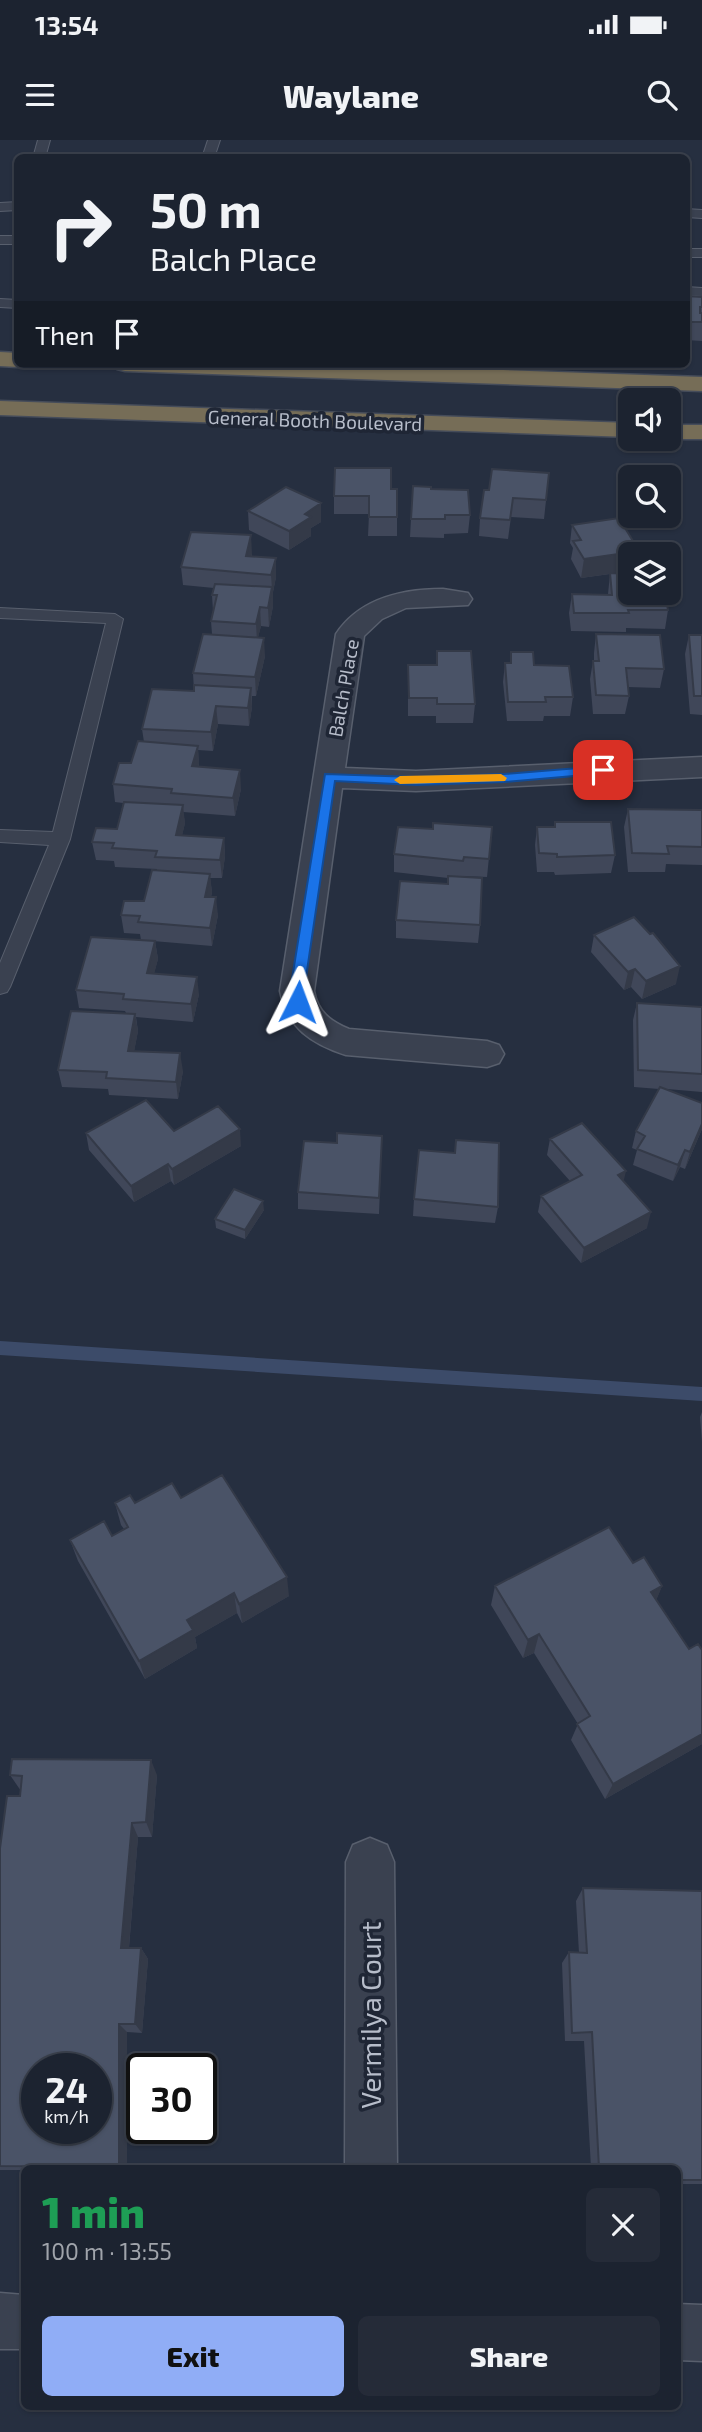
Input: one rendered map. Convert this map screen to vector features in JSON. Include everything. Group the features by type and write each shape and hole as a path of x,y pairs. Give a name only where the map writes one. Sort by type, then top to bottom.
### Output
{"highway":[{"path":"240,368 702,384"},
{"name":"General Booth Boulevard","path":"0,408 618,430"},
{"path":"681,432 702,432"}],"street":[{"name":"Balch Place","path":"458,599 426,597 381,607 362,619 350,634 297,991 298,1002 311,1024 326,1035 346,1042 487,1054"},
{"path":"329,777 416,781 702,767"},
{"name":"Vermilya Court","path":"370,1861 371,2165"},
{"path":"0,2321 21,2322"},
{"path":"681,2332 702,2333"}],"lane":[{"path":"0,613 116,619 61,839 0,988"},
{"path":"0,836 61,839"}],"building":[{"path":"690,296 702,297 702,322 690,322"},
{"path":"335,468 391,468 391,489 397,489 397,517 369,517 369,496 334,496"},
{"path":"492,469 549,473 546,500 513,498 510,520 480,518 484,490 489,490"},
{"path":"413,486 468,490 470,515 445,515 445,519 411,519"},
{"path":"286,487 321,503 305,514 311,517 289,531 248,511"},
{"path":"618,518 618,528 625,528 634,542 618,542 618,554 584,559 573,541 581,540 572,525"},
{"path":"191,532 251,535 246,556 276,558 271,575 181,567"},
{"path":"610,573 618,573 618,605 667,605 668,610 574,613 572,594 612,595"},
{"path":"215,584 272,587 268,608 260,607 256,624 211,621 217,595 212,595"},
{"path":"203,634 264,638 255,677 193,673"},
{"path":"596,634 660,635 664,669 626,668 629,696 596,695 593,661 599,661"},
{"path":"689,635 702,635 702,696 694,696"},
{"path":"437,651 471,651 475,704 437,704 437,698 409,698 408,665 437,665"},
{"path":"511,652 533,652 534,665 569,666 573,697 545,697 546,702 508,702 505,663 511,663"},
{"path":"194,685 251,688 248,708 216,706 211,732 142,729 152,689 194,691"},
{"path":"138,741 198,746 192,766 240,770 233,798 171,793 172,789 113,784 119,763 131,763"},
{"path":"124,802 183,805 176,835 224,838 220,860 155,857 157,851 112,848 114,843 92,842 96,828 117,829"},
{"path":"628,809 702,810 702,847 667,846 669,854 632,853"},
{"path":"555,822 611,822 615,855 557,857 557,854 539,853 537,827 555,827"},
{"path":"433,823 492,827 489,859 464,857 463,861 394,854 398,827 433,829"},
{"path":"152,870 210,874 205,897 216,897 210,928 138,922 140,916 121,915 124,901 144,901"},
{"path":"448,876 482,878 480,925 396,920 400,881 448,884"},
{"path":"634,917 650,934 653,933 680,966 646,981 635,969 628,972 594,935"},
{"path":"91,937 155,941 147,973 197,977 191,1004 123,999 124,994 76,990"},
{"path":"637,1003 702,1007 702,1074 638,1070"},
{"path":"71,1011 135,1014 128,1051 180,1053 176,1082 106,1078 107,1072 58,1070"},
{"path":"660,1087 702,1103 702,1124 690,1152 685,1150 678,1165 637,1149 645,1136 636,1131"},
{"path":"146,1100 174,1131 218,1106 240,1129 172,1169 168,1164 131,1186 86,1133"},
{"path":"582,1123 626,1171 618,1175 651,1212 584,1248 541,1196 582,1175 550,1139"},
{"path":"337,1133 382,1136 379,1198 298,1192 304,1141 337,1143"},
{"path":"456,1140 499,1143 498,1207 414,1199 419,1150 455,1153"},
{"path":"234,1189 263,1201 245,1230 215,1219"},
{"path":"222,1475 287,1577 239,1604 234,1593 187,1620 193,1630 139,1661 70,1540 104,1521 112,1536 128,1527 115,1503 130,1495 135,1503 172,1483 181,1498"},
{"path":"609,1527 633,1563 644,1557 662,1586 651,1592 689,1649 698,1644 702,1650 702,1734 613,1784 577,1724 590,1716 539,1634 528,1640 495,1586"},
{"path":"12,1759 151,1760 146,1822 132,1823 121,1948 141,1948 135,2024 119,2024 119,2165 0,2166 0,1848 7,1796 20,1796 22,1776 10,1775"},
{"path":"583,1888 702,1891 702,2180 681,2180 681,2165 599,2165 592,2032 572,2033 569,1952 587,1953"}],"waterway":[{"path":"0,1348 702,1394"}],"slow traffic":[{"path":"400,780 501,778"}],"route":[{"path":"298,1002 297,991 329,777 416,781 504,778 603,770"}]}
